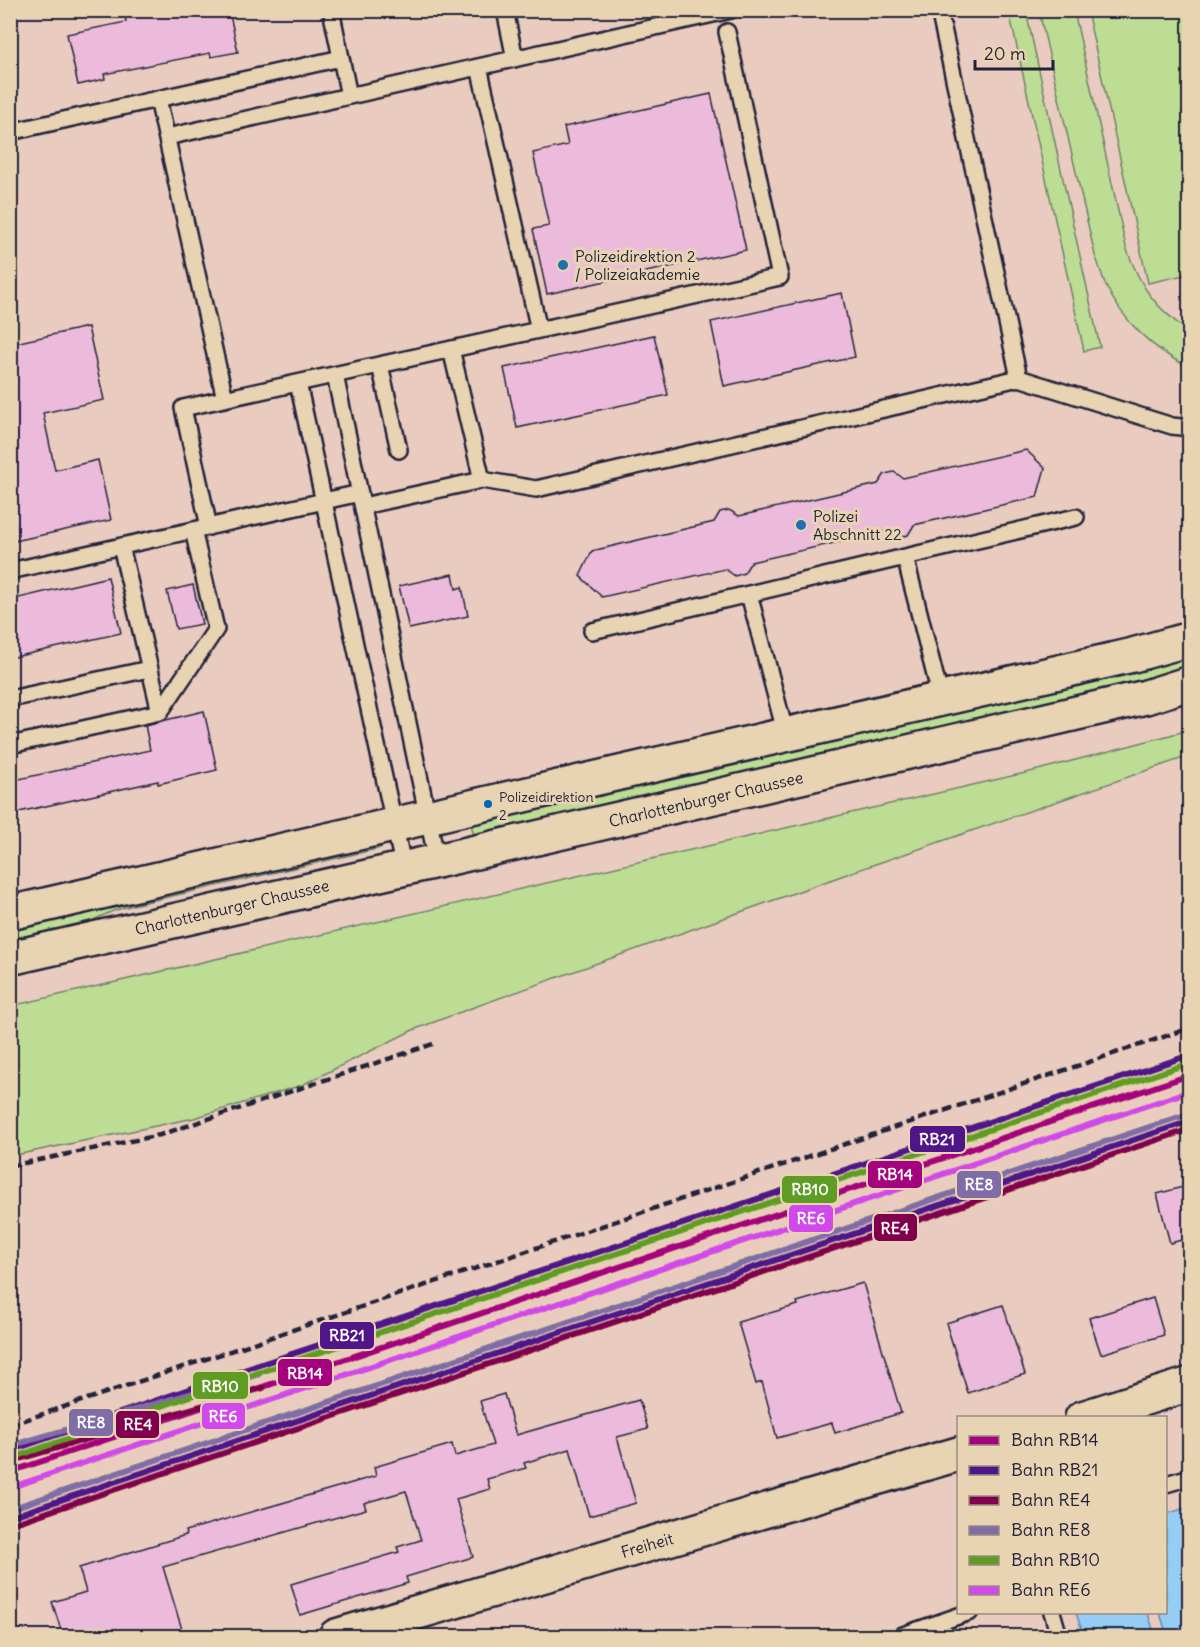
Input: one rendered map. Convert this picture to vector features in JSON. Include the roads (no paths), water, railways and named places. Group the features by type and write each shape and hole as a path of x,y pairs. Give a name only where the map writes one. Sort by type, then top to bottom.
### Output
{"main road":[{"path":"10,913 1133,655 1190,639"},
{"name":"Charlottenburger Chaussee","path":"10,958 1146,697 1190,683"},
{"path":"1088,1416 1190,1384"},
{"name":"Freiheit","path":"336,1636 957,1454"}],"lane":[{"path":"331,10 349,96"},
{"path":"505,10 515,59"},
{"path":"167,137 515,59 686,15 731,10"},
{"path":"939,10 1019,378"},
{"path":"210,527 183,408 780,277 727,32"},
{"path":"10,132 341,58"},
{"path":"479,67 539,330"},
{"path":"158,99 225,399"},
{"path":"451,350 482,480"},
{"path":"380,365 399,450"},
{"path":"335,375 437,861"},
{"path":"10,571 324,501 362,500 482,480 536,489 1019,378 1172,426 1190,428"},
{"path":"298,383 404,869"},
{"path":"592,631 1076,517"},
{"path":"10,745 160,712 216,628 193,530"},
{"path":"121,546 160,712"},
{"path":"905,557 941,699"},
{"path":"749,594 786,735"},
{"path":"10,699 150,669"},
{"path":"1167,1484 1190,1477"},
{"path":"902,1636 964,1614"},
{"path":"1053,1614 1059,1636"}],"water":[{"path":"1189,1507 1189,1636 1167,1636 1160,1614 1167,1614 1167,1514"},
{"path":"1076,1614 1148,1614 1155,1636 1084,1636"}],"railway":[{"path":"10,1425 1190,1028"},
{"path":"10,1166 160,1135 436,1043"}],"rail line":[{"name":"RB21","path":"10,1451 238,1372 1190,1055"},
{"name":"RB10","path":"12,1458 240,1379 1190,1063"},
{"name":"RB14","path":"10,1472 1190,1075"},
{"name":"RE6","path":"15,1486 1190,1091"},
{"name":"RE8","path":"10,1509 1188,1114"},
{"name":"RB21","path":"10,1517 1190,1121"},
{"name":"RE4","path":"12,1524 1190,1129"},
{"name":"RE8","path":"10,1446 259,1374"},
{"name":"RE4","path":"12,1461 263,1388"}],"place":[{"name":"Polizeidirektion 2 / Polizeiakademie","path":"563,265"},
{"name":"Polizei Abschnitt 22","path":"801,525"},
{"name":"Polizeidirektion 2","path":"488,804"}]}
